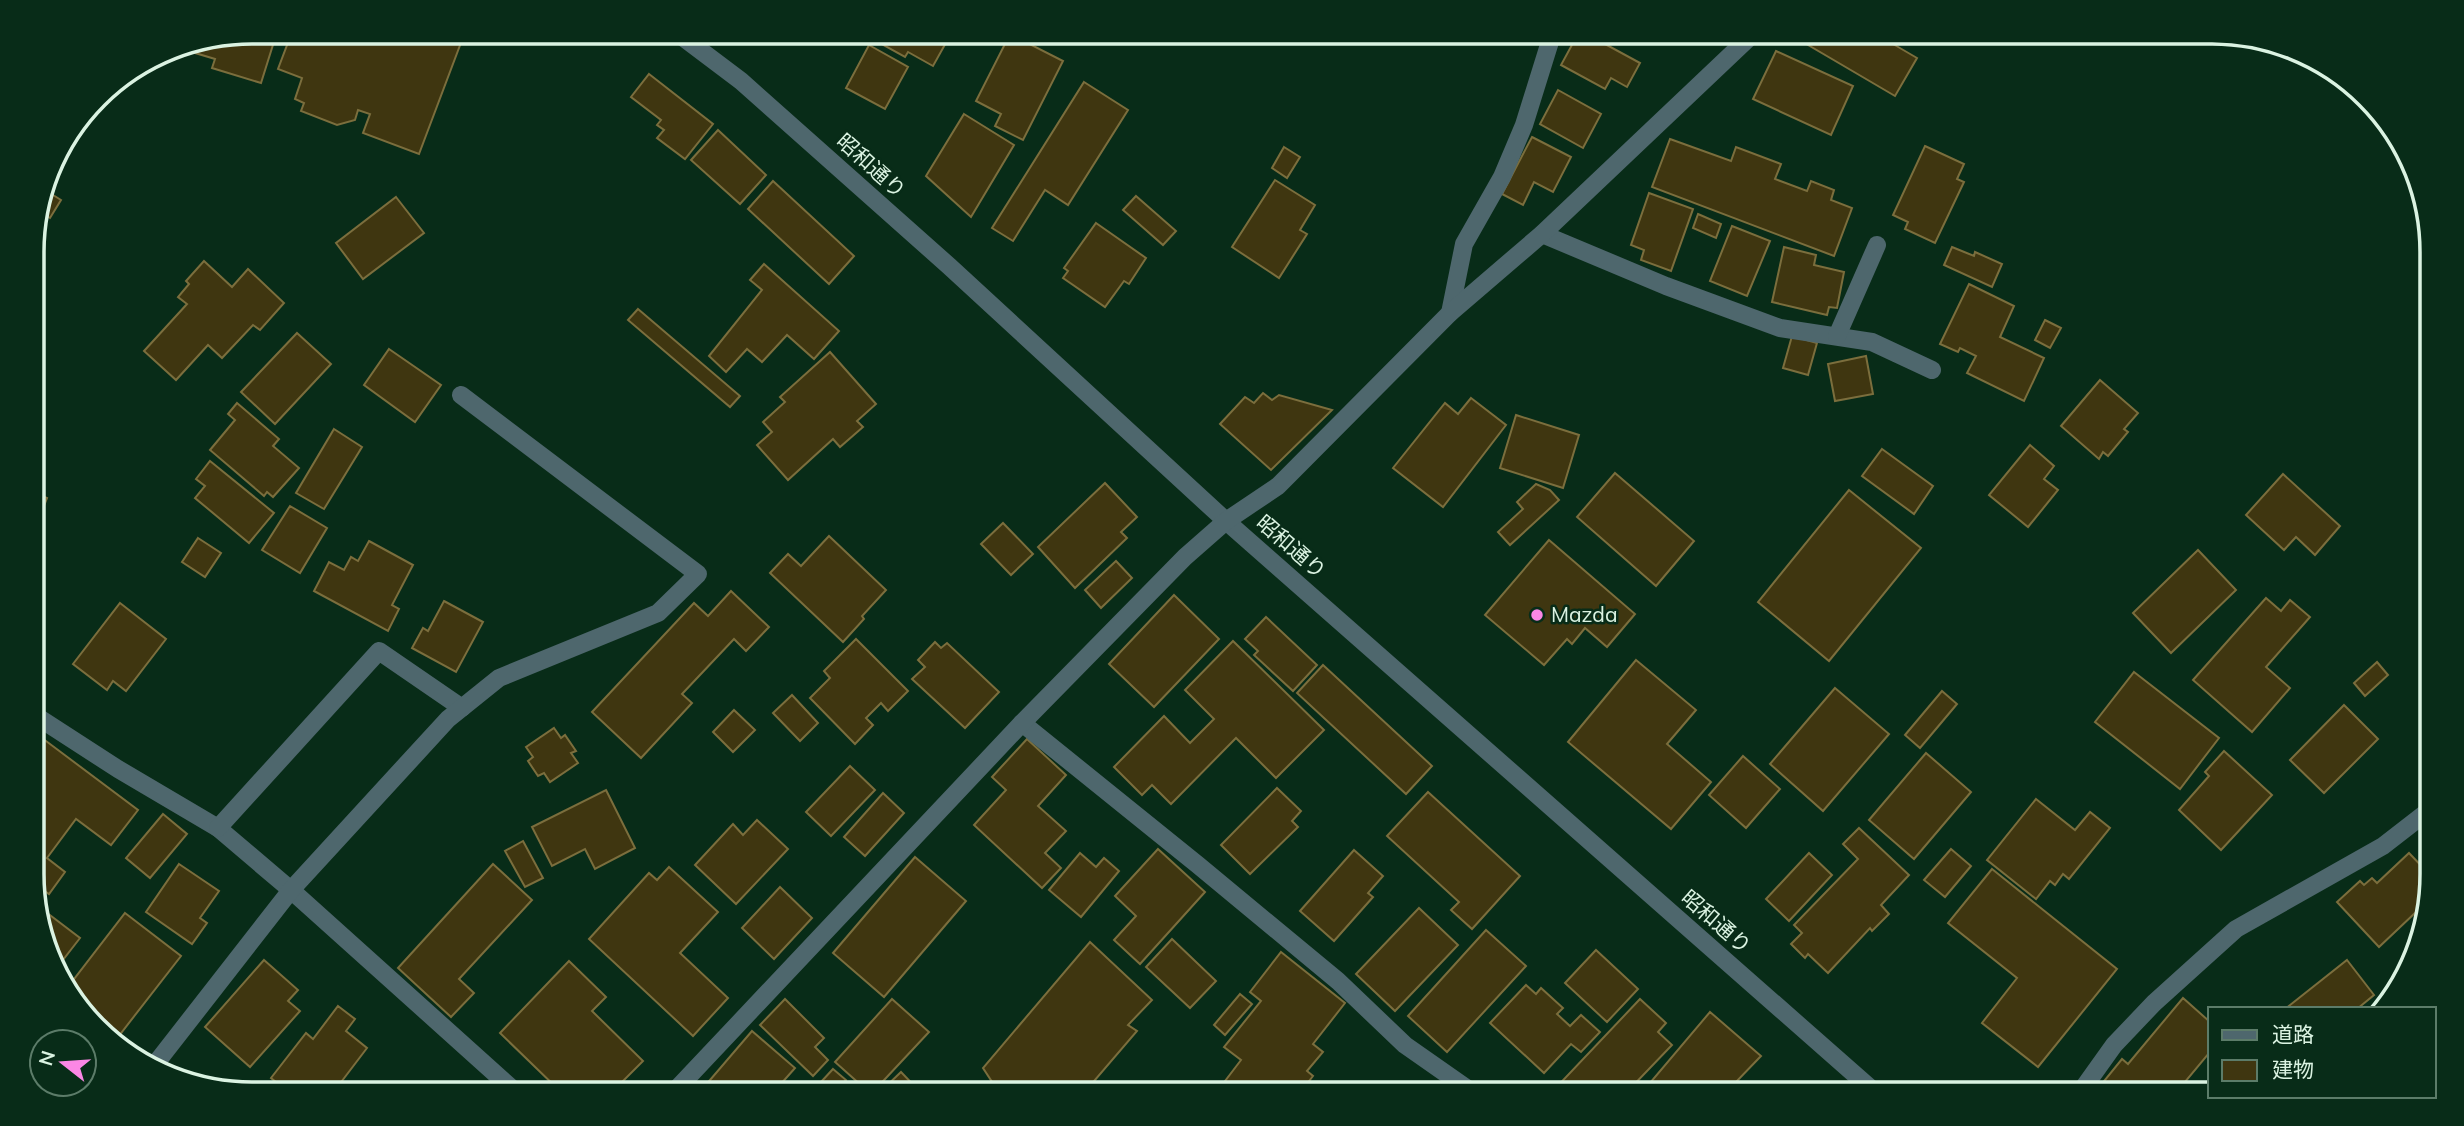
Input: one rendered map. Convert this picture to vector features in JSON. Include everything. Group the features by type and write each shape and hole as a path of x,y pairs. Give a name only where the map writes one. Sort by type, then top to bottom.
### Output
{"street":[{"name":"昭和通り","path":"692,44 741,81 1227,521 1863,1082"},
{"path":"1450,313 1464,244 1502,177 1524,125 1549,44"},
{"path":"683,1082 1022,723 1185,557 1227,521 1278,486 1450,313 1542,234 1742,44"},
{"path":"1542,234 1666,286 1780,328 1872,342 1932,369"},
{"path":"1837,336 1877,245"},
{"path":"159,1059 291,890 448,719 499,678 659,612 698,574 461,395"},
{"path":"218,828 379,650 462,708"},
{"path":"44,721 218,828 505,1082"},
{"path":"1022,723 1328,973 1405,1045 1458,1082"},
{"path":"2089,1082 2122,1037 2154,1003 2236,929 2383,846 2420,817"}],"building":[{"path":"273,44 261,83 212,68 215,59 194,53 224,46"},
{"path":"287,44 460,44 419,154 363,133 370,114 358,110 355,120 337,125 301,111 304,103 295,99 302,78 278,69"},
{"path":"881,44 945,44 933,66 908,52 905,57"},
{"path":"1005,44 1030,44 1063,61 1023,140 995,126 1001,114 976,101"},
{"path":"1572,44 1605,44 1640,63 1627,87 1611,78 1605,89 1561,65"},
{"path":"1806,44 1893,44 1917,58 1895,96"},
{"path":"869,45 908,67 885,109 846,88"},
{"path":"1776,51 1853,86 1831,135 1753,99"},
{"path":"649,74 713,124 685,159 657,138 664,130 657,125 661,120 631,97"},
{"path":"1084,82 1128,110 1068,205 1045,190 1013,241 992,228"},
{"path":"1558,90 1601,114 1583,148 1540,124"},
{"path":"964,114 1014,145 971,217 926,176"},
{"path":"718,130 766,175 740,204 691,160"},
{"path":"1532,137 1571,157 1553,192 1534,182 1523,205 1502,194"},
{"path":"1670,139 1731,161 1736,147 1781,164 1775,179 1807,191 1811,181 1834,190 1831,200 1852,208 1834,256 1652,187"},
{"path":"1925,146 1964,164 1957,179 1964,182 1935,243 1905,229 1908,222 1893,215"},
{"path":"1284,147 1300,157 1287,178 1272,168"},
{"path":"1275,180 1315,205 1300,230 1307,234 1279,278 1232,247"},
{"path":"773,181 854,256 829,284 748,209"},
{"path":"1649,193 1693,209 1671,271 1641,260 1644,250 1631,245"},
{"path":"52,195 61,200 50,218 47,216"},
{"path":"1136,196 1176,231 1163,245 1123,210"},
{"path":"396,197 424,233 363,279 336,243"},
{"path":"1698,214 1721,224 1716,238 1693,228"},
{"path":"1096,223 1146,258 1129,284 1124,281 1105,307 1063,278 1068,271 1064,268"},
{"path":"1732,226 1770,241 1747,296 1710,281"},
{"path":"1784,247 1816,255 1814,265 1844,272 1837,308 1829,307 1827,315 1772,302"},
{"path":"1952,247 1974,256 1975,252 2002,264 1992,287 1944,265"},
{"path":"204,261 232,287 248,269 284,303 260,330 253,325 222,358 208,345 176,380 144,351 187,304 178,297 189,284 186,281"},
{"path":"764,264 839,331 814,359 787,335 762,362 747,349 726,372 709,356 762,290 750,280"},
{"path":"1969,284 2014,306 2000,337 2044,358 2024,401 1967,373 1976,356 1960,348 1958,352 1940,344"},
{"path":"638,309 740,396 730,407 628,320"},
{"path":"2045,320 2061,328 2050,348 2035,340"},
{"path":"297,333 331,364 275,424 241,392"},
{"path":"1792,336 1817,343 1808,375 1783,368"},
{"path":"389,349 441,385 415,422 364,385"},
{"path":"830,352 876,404 857,421 863,427 840,447 833,439 788,480 757,445 772,432 763,422 785,402 780,397"},
{"path":"1866,356 1873,394 1835,401 1828,364"},
{"path":"2100,380 2138,413 2124,429 2128,432 2108,456 2103,452 2099,459 2061,426"},
{"path":"1263,393 1272,400 1279,395 1332,410 1271,470 1220,424 1245,397 1254,403"},
{"path":"1471,398 1506,425 1443,507 1393,468 1445,403 1458,414"},
{"path":"237,403 279,439 273,446 299,468 273,497 267,492 264,496 210,450 235,420 228,414"},
{"path":"1516,415 1579,435 1563,488 1500,468"},
{"path":"334,429 362,447 324,509 296,493"},
{"path":"2030,445 2054,466 2044,479 2058,490 2028,527 1989,495"},
{"path":"1882,449 1933,486 1914,514 1862,476"},
{"path":"210,461 274,513 249,543 195,498 205,486 196,479"},
{"path":"1615,473 1694,541 1656,586 1577,517"},
{"path":"2283,474 2340,526 2315,555 2296,537 2284,550 2246,515"},
{"path":"1105,483 1137,517 1121,532 1127,538 1075,588 1038,547"},
{"path":"1536,484 1550,490 1559,500 1510,545 1498,532 1523,509 1517,502"},
{"path":"1849,490 1921,548 1829,661 1758,602"},
{"path":"290,506 327,528 300,573 262,550"},
{"path":"1003,523 1033,554 1011,575 981,544"},
{"path":"829,536 886,590 843,642 770,573 788,554 801,566"},
{"path":"198,538 221,553 205,577 182,562"},
{"path":"1549,540 1635,614 1607,647 1585,628 1572,644 1567,639 1544,665 1485,615"},
{"path":"369,541 413,565 392,605 399,609 388,631 314,591 329,562 344,570 351,557 358,561"},
{"path":"2198,550 2236,590 2171,653 2133,613"},
{"path":"1116,561 1132,578 1101,608 1085,590"},
{"path":"731,591 769,627 746,651 734,639 682,694 692,703 641,758 592,712 694,603 708,616"},
{"path":"1174,595 1219,639 1154,707 1109,664"},
{"path":"2266,598 2281,611 2290,600 2310,617 2266,667 2290,688 2252,732 2193,680"},
{"path":"444,601 483,622 456,672 412,648 423,628 428,631"},
{"path":"120,603 166,639 126,691 113,681 107,690 73,664"},
{"path":"1266,617 1317,665 1293,691 1254,655 1258,651 1245,639"},
{"path":"856,639 908,691 888,711 881,703 866,718 873,725 855,744 810,698 830,678 824,671"},
{"path":"1233,641 1324,730 1276,778 1236,738 1171,804 1152,785 1142,795 1114,767 1164,716 1190,743 1214,719 1185,690"},
{"path":"935,642 941,648 947,643 999,692 965,728 912,679 925,667 918,660"},
{"path":"1636,660 1696,710 1667,744 1711,782 1671,829 1568,742"},
{"path":"2377,662 2388,675 2365,696 2354,683"},
{"path":"1323,665 1432,766 1406,794 1297,693"},
{"path":"2134,672 2219,738 2180,789 2095,722"},
{"path":"1835,688 1889,734 1823,811 1770,764"},
{"path":"1942,691 1957,704 1920,748 1905,735"},
{"path":"792,695 818,723 800,741 773,713"},
{"path":"2344,705 2378,739 2324,793 2290,760"},
{"path":"734,710 755,730 733,752 713,732"},
{"path":"554,728 561,738 565,735 576,751 571,753 578,763 550,782 544,773 538,776 528,761 533,757 526,747"},
{"path":"1027,739 1066,775 1038,806 1066,831 1045,853 1061,868 1042,888 974,825 1006,790 992,777"},
{"path":"44,740 138,810 111,845 76,819 47,858 65,872 49,894 45,891 44,875"},
{"path":"2224,751 2272,795 2221,850 2179,810 2209,776 2205,772"},
{"path":"1926,753 1971,792 1914,859 1869,820"},
{"path":"1743,756 1780,789 1746,828 1709,795"},
{"path":"850,766 875,790 831,836 806,812"},
{"path":"1277,788 1301,811 1292,821 1298,827 1250,874 1221,845"},
{"path":"606,790 635,848 595,869 585,849 552,866 532,827"},
{"path":"1428,792 1520,876 1472,929 1451,910 1459,902 1387,836"},
{"path":"883,793 904,813 865,856 844,837"},
{"path":"2036,799 2075,830 2090,812 2110,828 2069,879 2063,874 2055,885 2050,881 2036,899 1987,860"},
{"path":"163,814 187,834 150,878 126,858"},
{"path":"757,820 788,849 736,904 695,865 733,824 743,835"},
{"path":"1859,828 1909,875 1881,905 1889,914 1872,931 1870,928 1828,973 1808,954 1805,958 1791,944 1802,933 1794,925 1858,859 1843,844"},
{"path":"523,841 543,878 525,887 505,851"},
{"path":"1158,849 1205,892 1140,964 1114,940 1136,916 1115,896"},
{"path":"1951,849 1971,866 1945,897 1924,880"},
{"path":"1354,850 1383,876 1368,893 1373,897 1334,941 1300,911"},
{"path":"1080,853 1096,867 1104,858 1119,871 1081,917 1049,890"},
{"path":"1809,853 1832,875 1789,921 1766,899"},
{"path":"2409,853 2420,864 2416,914 2379,947 2337,902 2360,881 2364,885 2372,878 2377,883"},
{"path":"915,857 966,901 884,997 833,953"},
{"path":"179,864 219,891 200,918 207,923 192,944 146,912"},
{"path":"493,864 532,900 459,979 474,993 451,1017 398,968"},
{"path":"669,867 718,912 680,953 728,998 693,1036 589,939 649,873 657,880"},
{"path":"1992,869 2117,969 2038,1067 1982,1023 2017,978 1948,923"},
{"path":"780,887 812,918 774,959 742,928"},
{"path":"1419,908 1458,945 1395,1011 1356,974"},
{"path":"125,913 181,956 120,1034 87,1001 73,980"},
{"path":"48,914 80,938 63,960"},
{"path":"1486,930 1526,966 1447,1052 1408,1016"},
{"path":"1172,939 1216,981 1190,1008 1146,967"},
{"path":"1090,942 1152,1000 1128,1025 1137,1031 1093,1082 992,1082 983,1068"},
{"path":"1596,950 1638,989 1607,1022 1565,983"},
{"path":"1281,952 1345,1003 1313,1044 1323,1052 1307,1071 1313,1076 1308,1082 1224,1082 1241,1060 1224,1047 1261,1001 1250,992"},
{"path":"264,960 298,990 288,1001 300,1011 250,1067 205,1027"},
{"path":"2347,960 2374,995 2359,1007 2288,1007"},
{"path":"569,961 606,997 592,1011 643,1061 622,1082 551,1082 500,1033"},
{"path":"1526,985 1536,994 1541,988 1563,1008 1557,1014 1570,1026 1581,1015 1600,1032 1581,1052 1571,1044 1544,1073 1490,1023"},
{"path":"1240,994 1252,1004 1225,1035 1214,1025"},
{"path":"2183,998 2208,1020 2208,1054 2185,1082 2103,1082 2122,1059 2128,1064"},
{"path":"785,999 824,1038 815,1047 828,1060 813,1076 760,1025"},
{"path":"892,999 929,1032 882,1082 858,1082 835,1062"},
{"path":"1640,999 1666,1023 1658,1032 1672,1045 1637,1082 1561,1082"},
{"path":"338,1006 355,1019 346,1031 367,1048 341,1082 276,1082 271,1078 306,1033 313,1039"},
{"path":"1710,1012 1761,1056 1736,1082 1651,1082"},
{"path":"752,1031 795,1068 783,1082 708,1082"},
{"path":"833,1069 846,1080 844,1082 821,1082"},
{"path":"901,1072 911,1082 891,1082"}],"place":[{"name":"Mazda","path":"1537,615"}]}
